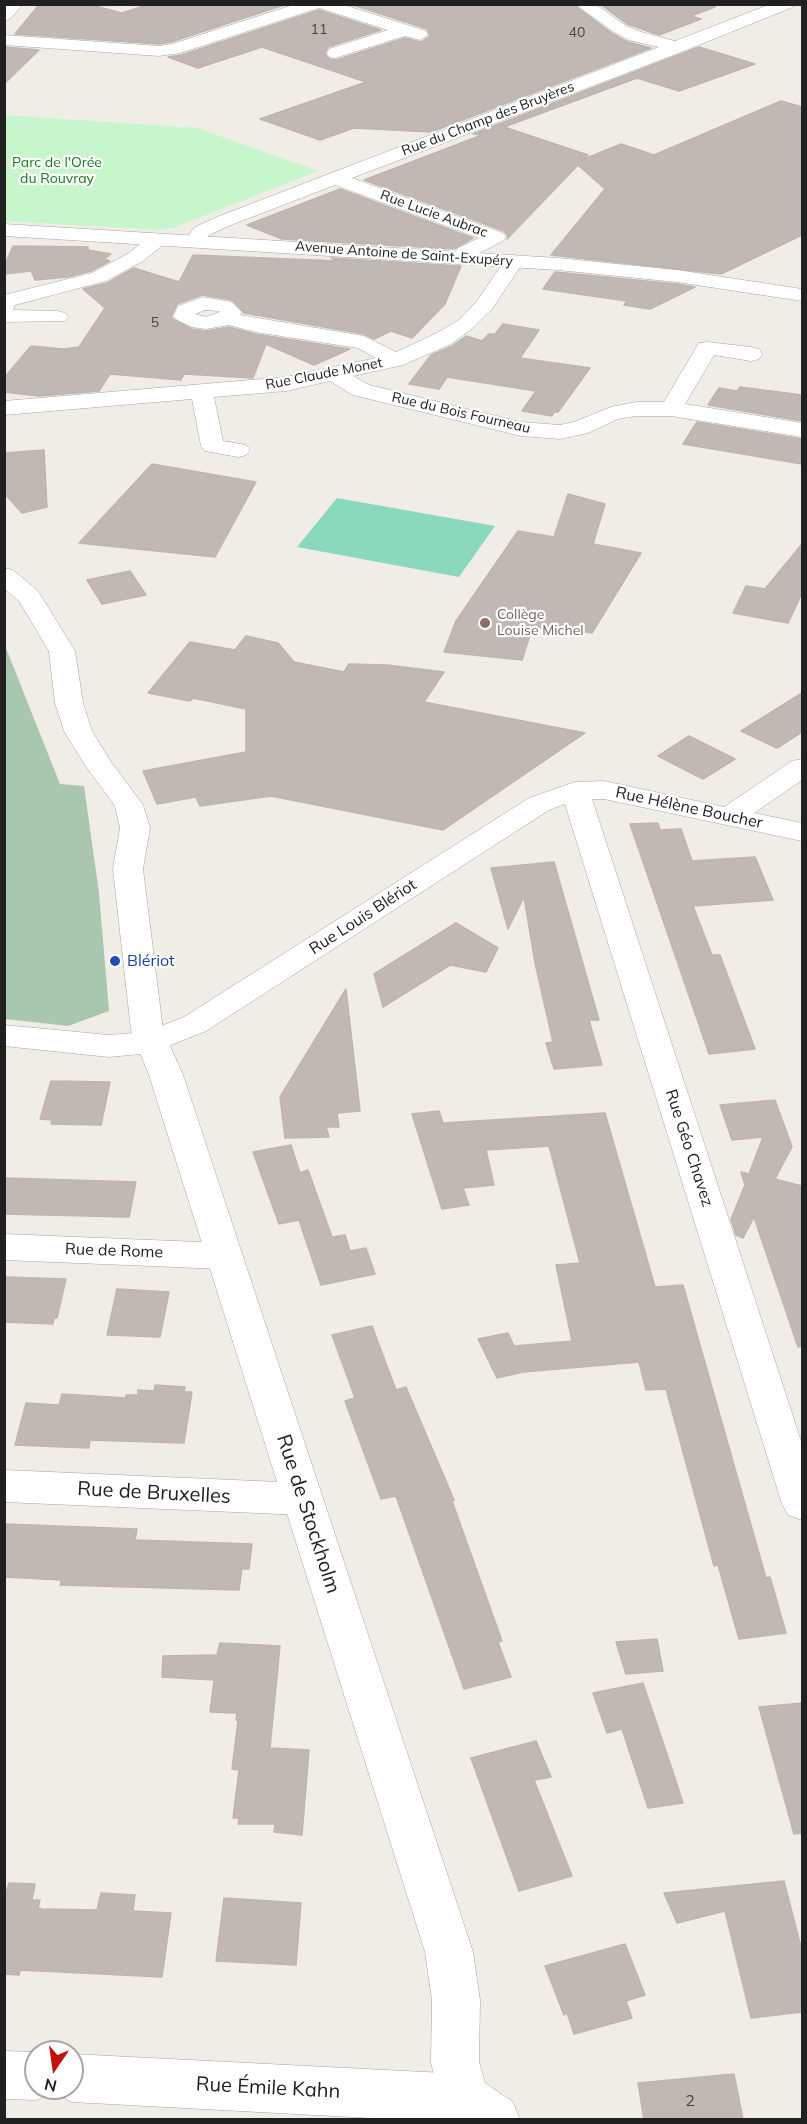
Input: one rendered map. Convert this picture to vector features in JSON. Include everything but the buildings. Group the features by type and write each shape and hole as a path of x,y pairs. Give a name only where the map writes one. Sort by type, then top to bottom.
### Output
{"street":[{"path":"4,16 15,4"},
{"path":"4,40 159,51 174,49 315,4"},
{"path":"323,4 412,33 335,54"},
{"path":"583,4 620,29 635,36 678,47"},
{"name":"Rue du Champ des Bruyères","path":"194,241 202,231 333,178 787,4"},
{"name":"Rue Lucie Aubrac","path":"333,178 496,237 465,252 462,257"},
{"name":"Avenue Antoine de Saint-Exupéry","path":"4,230 514,261 677,276 802,295"},
{"path":"4,308 6,301 99,277 136,257 157,240"},
{"name":"Rue Claude Monet","path":"4,408 202,393 286,384 395,360 443,339 466,324 485,305 514,261"},
{"path":"4,316 58,317"},
{"path":"226,318 255,326 364,342 395,360"},
{"path":"670,409 707,348 751,354"},
{"name":"Rue du Bois Fourneau","path":"335,375 361,390 521,429 560,432 580,428 611,414 636,408 670,409 802,430"},
{"path":"202,393 213,446 238,450"},
{"name":"Rue de Stockholm","path":"4,575 29,596 62,651 69,703 78,731 99,765 129,805 135,828 128,869 140,985 151,1042 166,1075 449,1952 456,2000 455,2062 480,2109"},
{"path":"730,816 802,766"},
{"name":"Rue Hélène Boucher","path":"575,791 604,790 802,832"},
{"name":"Rue Louis Blériot","path":"151,1042 195,1024 539,804 575,791"},
{"name":"Rue Géo Chavez","path":"575,791 802,1504"},
{"path":"4,1035 109,1046 151,1042"},
{"name":"Rue de Rome","path":"4,1247 224,1256"},
{"name":"Rue de Bruxelles","path":"4,1486 303,1499"},
{"path":"4,2075 24,2076"},
{"name":"Rue Émile Kahn","path":"84,2079 480,2109"}],"green space":[{"name":"Parc de l'Orée du Rouvray","path":"4,115 197,128 318,171 173,228 160,230 5,221"},
{"path":"337,498 495,526 459,577 297,547"},
{"path":"4,643 60,784 84,786 99,893 109,1011 68,1026 5,1019"}],"place":[{"name":"Collège Louise Michel","path":"485,623"},
{"name":"Blériot","path":"115,961"}]}
